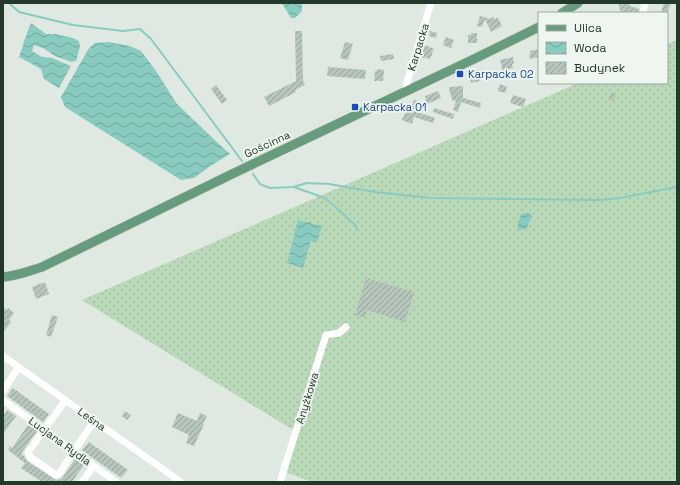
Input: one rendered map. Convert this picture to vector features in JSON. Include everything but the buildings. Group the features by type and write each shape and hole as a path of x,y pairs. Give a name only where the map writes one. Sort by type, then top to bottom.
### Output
{"main road":[{"path":"564,12 578,3"},
{"name":"Gościnna","path":"3,277 42,267 240,170 538,27"}],"street":[{"name":"Karpacka","path":"406,91 407,82 431,3"},
{"name":"Anyżkowa","path":"280,482 326,335 339,333 346,327"},
{"name":"Leśna","path":"3,356 181,482"},
{"path":"3,390 18,368"},
{"name":"Lucjana Rydla","path":"3,400 116,482"},
{"path":"65,401 28,452 30,457 56,475 59,474 94,421"},
{"path":"82,482 94,466"}],"green space":[{"path":"677,40 677,482 312,482 285,472 298,433 82,300 576,84 668,84 668,44"}],"water":[{"path":"280,3 302,3 302,11 295,18 291,18 283,5"},
{"path":"31,23 46,34 56,34 79,41 80,47 76,61 71,62 55,56 43,48 34,45 32,51 42,57 52,58 71,66 59,88 44,79 41,69 19,57"},
{"path":"108,42 130,46 141,51 177,104 230,154 194,178 181,180 65,107 61,97 89,48 95,43"},
{"path":"529,213 533,216 527,228 522,230 517,228 521,214"},
{"path":"298,220 322,226 317,242 311,241 303,268 287,263"}],"waterway":[{"path":"9,3 19,12 73,25 123,31 140,29 151,39 242,161"},
{"path":"253,174 260,184 270,188 293,187 307,183 329,184 375,192 431,198 600,200 620,198 677,187"},
{"path":"294,187 322,197 330,202 356,226 357,230"}],"place":[{"name":"Karpacka 02","path":"460,74"},
{"name":"Karpacka 01","path":"355,107"}]}
